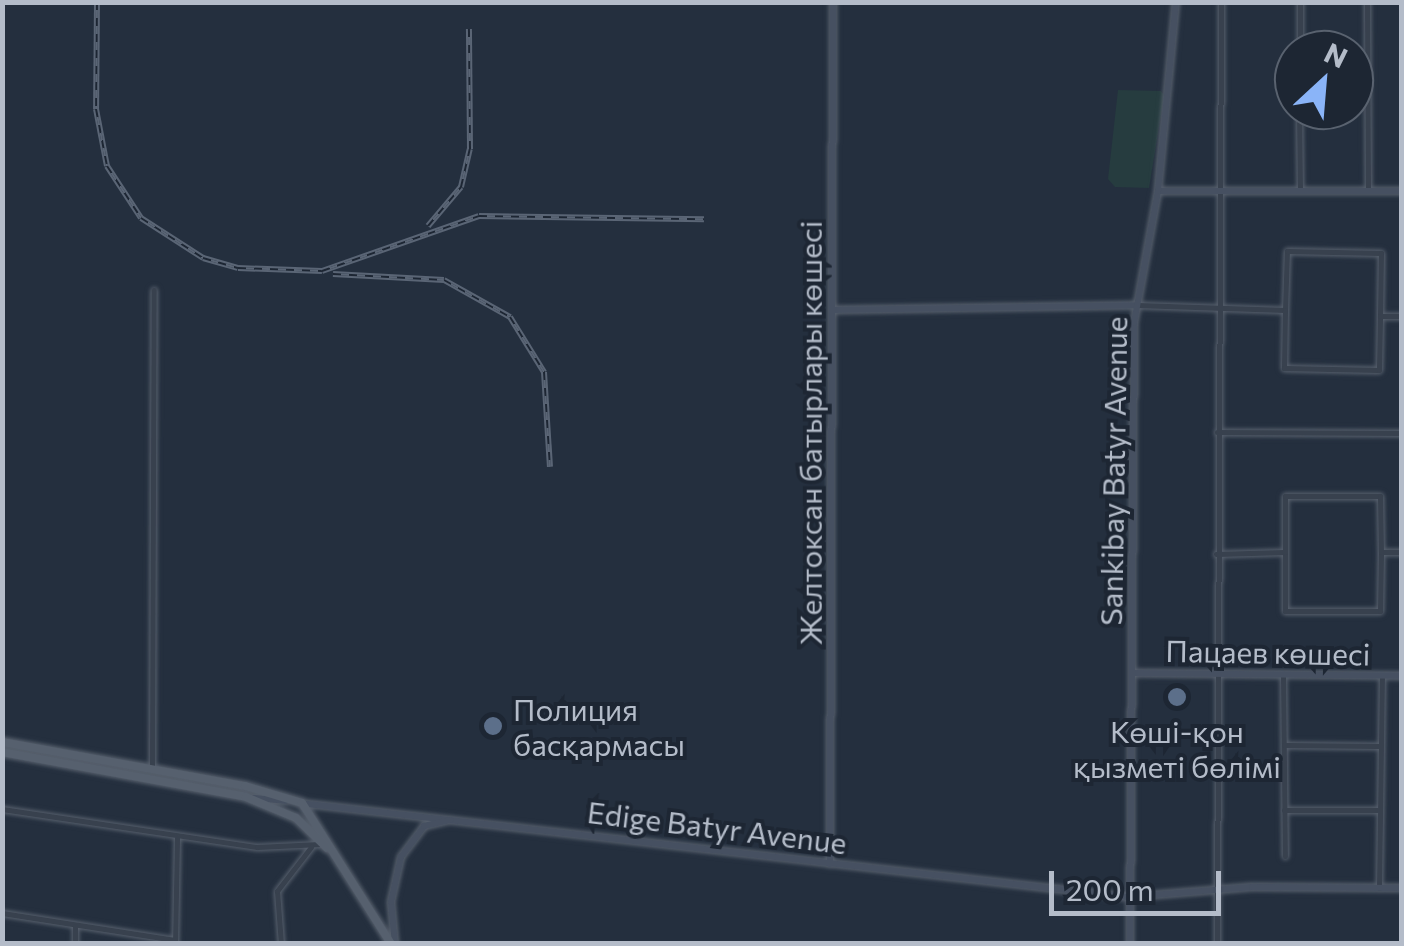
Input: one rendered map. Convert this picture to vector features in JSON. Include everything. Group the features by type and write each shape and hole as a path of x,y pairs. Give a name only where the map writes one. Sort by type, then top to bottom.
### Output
{"main road":[{"name":"Edige Batyr Avenue","path":"2,742 152,769 302,803"},
{"name":"Edige Batyr Avenue","path":"2,752 246,797"},
{"path":"246,797 284,810 339,859"},
{"path":"302,803 393,944"}],"street":[{"name":"Желтоксан батырлары көшесі","path":"830,864 834,2"},
{"name":"Sankibay Batyr Avenue","path":"1130,944 1137,305 1158,192 1176,2"},
{"path":"1217,944 1220,2"},
{"path":"1300,2 1300,30"},
{"path":"1367,2 1368,191"},
{"path":"1300,130 1300,190"},
{"path":"1158,192 1402,192"},
{"path":"1286,251 1381,253 1379,370 1284,368 1286,310 1286,251"},
{"path":"152,769 154,290"},
{"path":"832,310 1137,305 1286,310"},
{"path":"1380,316 1402,316"},
{"path":"1217,432 1402,432"},
{"path":"1285,496 1380,496 1380,611 1285,610 1285,552 1285,496"},
{"path":"1216,554 1285,552"},
{"path":"1380,552 1402,552"},
{"name":"Пацаев көшесі","path":"1134,673 1402,676"},
{"path":"1283,674 1285,856"},
{"path":"1379,888 1382,676"},
{"path":"1284,745 1380,746"},
{"name":"Edige Batyr Avenue","path":"246,797 1128,897 1218,889 1402,888"},
{"path":"2,809 257,848 323,844"},
{"path":"1284,810 1380,810"},
{"path":"393,944 393,886 412,835 424,826 465,819"},
{"path":"2,914 175,942 177,836"},
{"path":"281,944 277,890 284,874 313,845"},
{"path":"75,926 75,944"}],"green space":[{"path":"1118,90 1161,91 1164,96 1149,188 1115,187 1108,179"}],"railway":[{"path":"97,2 96,109 107,166 141,218 203,258 238,268 322,271 479,216 704,219"},
{"path":"428,226 461,187 470,149 469,29"},
{"path":"333,274 444,280 510,317 544,372 550,467"}],"place":[{"name":"Көші-қон қызметі бөлімі","path":"1177,697"},
{"name":"Полиция басқармасы","path":"493,726"}]}
